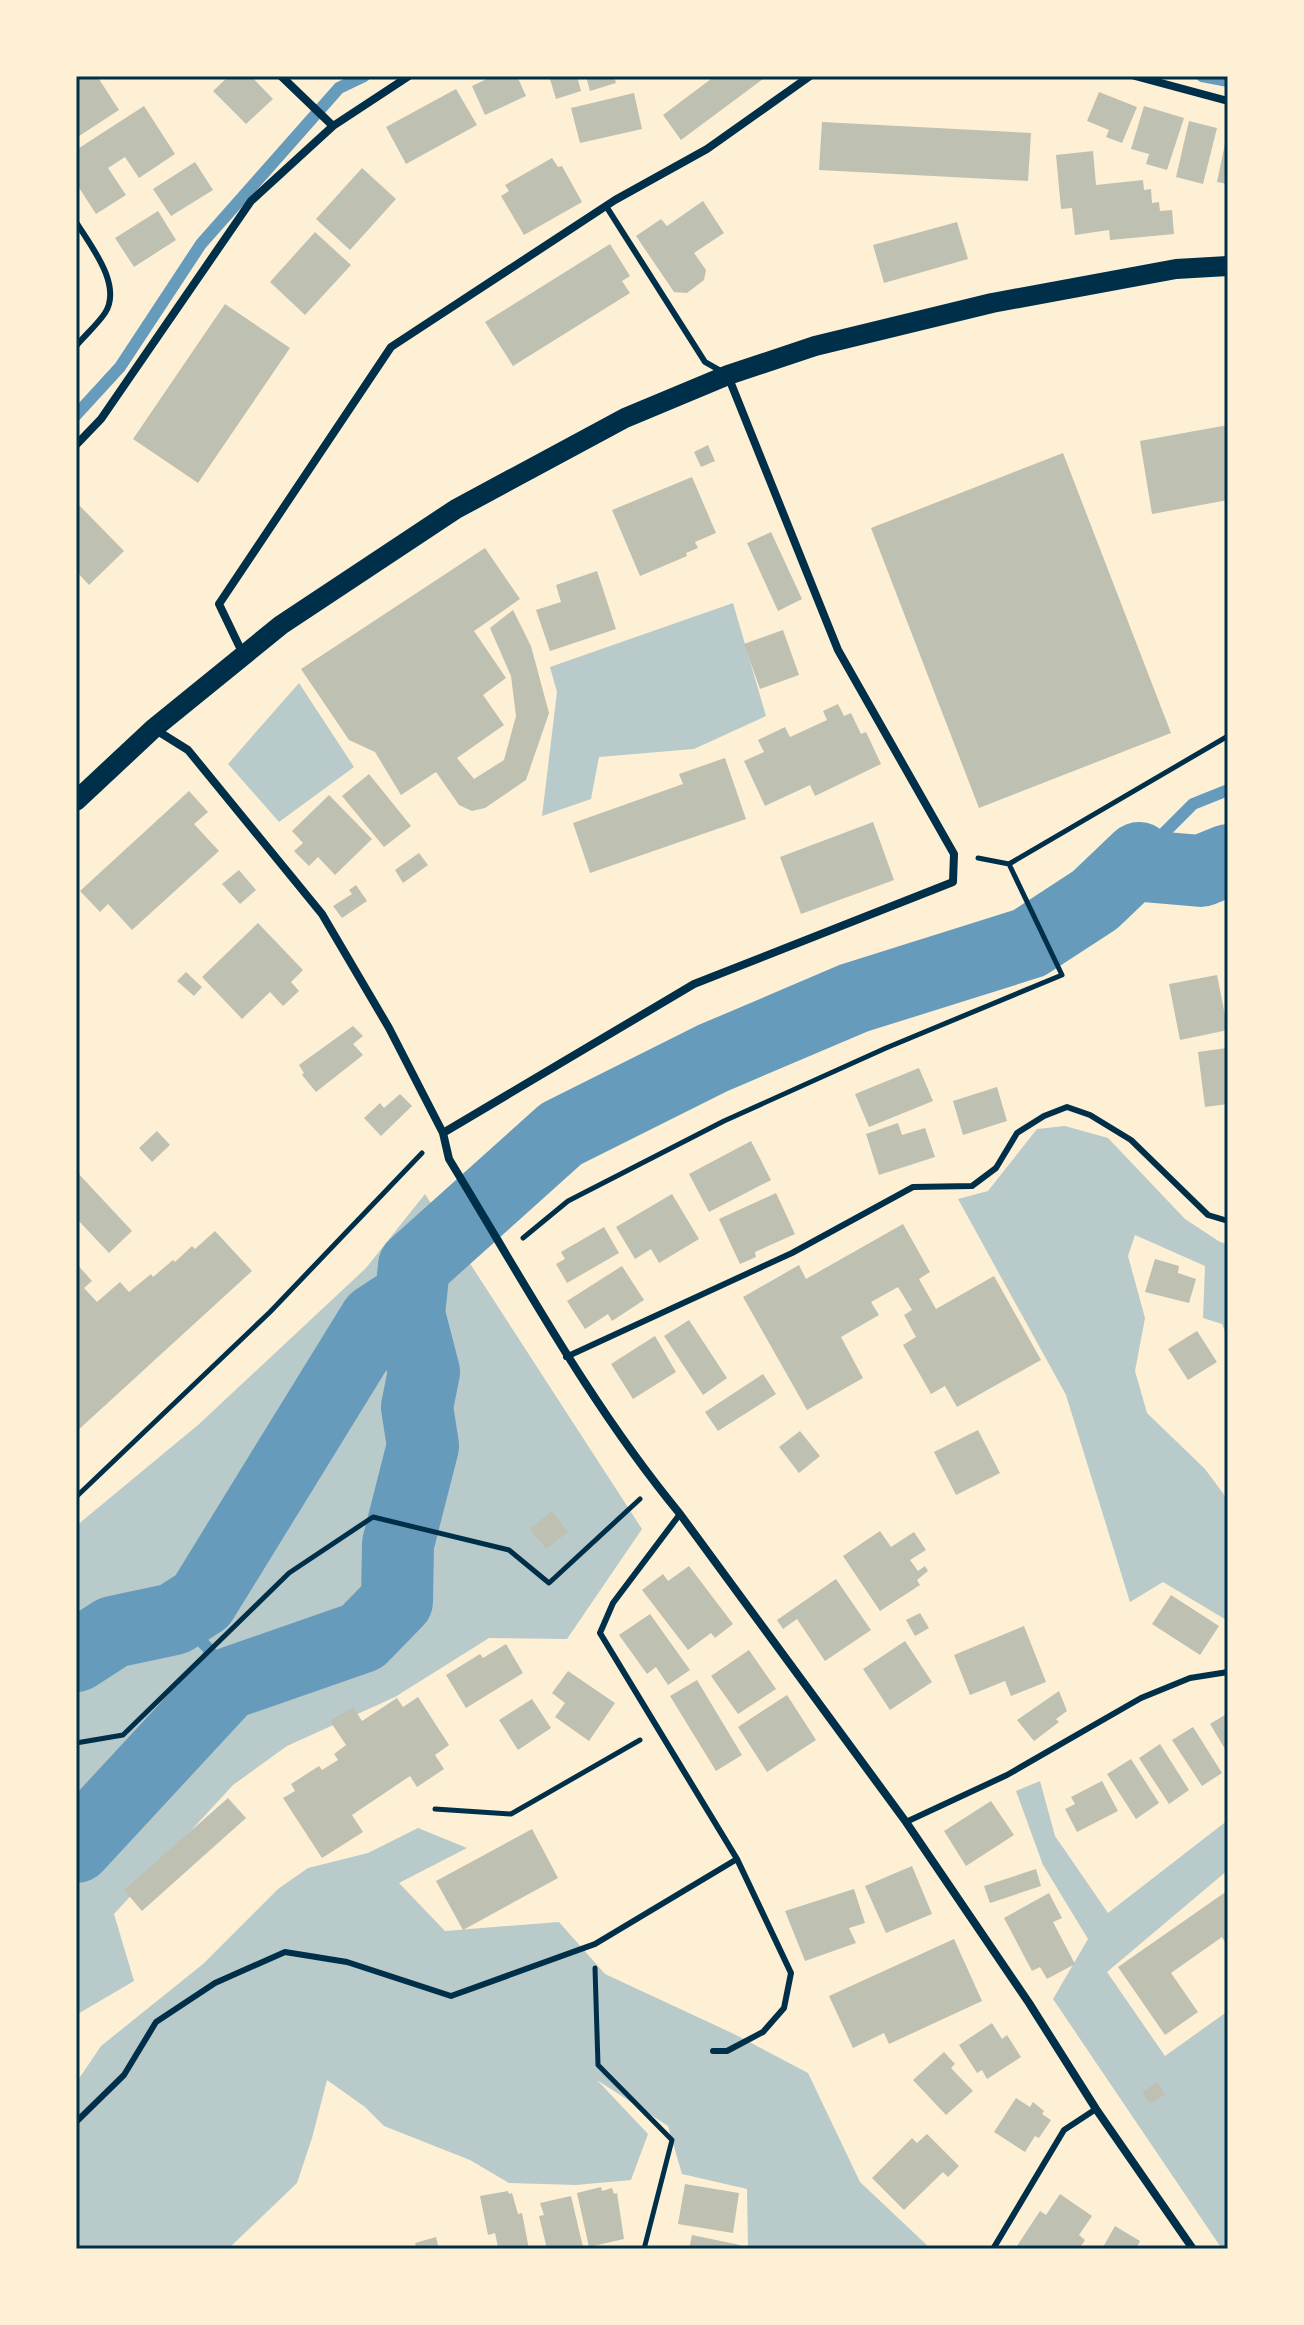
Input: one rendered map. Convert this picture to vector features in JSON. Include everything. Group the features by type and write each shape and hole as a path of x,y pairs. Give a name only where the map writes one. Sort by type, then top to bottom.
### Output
{"main road":[{"path":"76,801 153,729 281,625 456,509 625,418 728,375 815,346 992,303 1176,269 1228,266"}],"street":[{"path":"281,76 333,126"},
{"path":"76,445 101,419 251,201 333,126 409,76"},
{"path":"244,655 219,604 391,347 606,206 707,149 810,76"},
{"path":"1135,76 1170,81 1228,101"},
{"path":"443,1133 694,984 953,882 954,854 838,650 728,375"},
{"path":"153,729 188,750 322,914 389,1028 443,1133 449,1159 566,1357 656,1485 906,1822 1029,2003 1096,2109 1193,2249"}],"lane":[{"path":"606,206 705,362 728,375"},
{"path":"76,222 107,278 111,297 106,311 76,346"},
{"path":"566,1357 792,1253 913,1187 972,1186 996,1168 1017,1133 1044,1116 1067,1107 1090,1115 1131,1140 1208,1215 1228,1221"},
{"path":"680,1514 620,1593 600,1633 737,1859 791,1973 784,2008 763,2032 727,2051 713,2051"},
{"path":"906,1822 1007,1775 1141,1698 1190,1678 1228,1672"},
{"path":"76,2122 124,2075 156,2022 215,1983 285,1952 347,1962 451,1996 595,1944 737,1859"},
{"path":"993,2249 1064,2130 1096,2109"}],"path":[{"path":"506,1252 568,1201 724,1121 886,1048 1062,975 1009,864 1228,736"},
{"path":"76,1497 270,1312 443,1133"},
{"path":"76,1743 123,1735 289,1573 373,1517 509,1550 549,1583 656,1485"},
{"path":"435,1809 511,1814 658,1729"},
{"path":"595,1944 598,2065 672,2140 644,2249"}],"shaded area":[{"path":"733,603 766,716 694,749 599,757 591,799 542,816 557,692 550,667"},
{"path":"299,683 354,767 279,822 228,764"},
{"path":"1065,1126 1108,1138 1185,1219 1228,1244 1228,1340 1222,1324 1203,1318 1205,1266 1135,1235 1128,1256 1145,1318 1135,1371 1147,1413 1205,1469 1228,1500 1228,1621 1163,1582 1130,1602 1066,1395 958,1199 988,1191 1037,1129"},
{"path":"425,1194 642,1529 567,1639 489,1638 395,1697 287,1746 233,1785 114,1914 134,1981 76,2015 76,1526 198,1425 366,1268"},
{"path":"1040,1781 1055,1836 1108,1913 1228,1820 1228,1870 1107,1972 1165,2056 1228,2011 1228,2249 1222,2249 1053,1999 1088,1939 1043,1865 1016,1791"},
{"path":"418,1828 467,1848 399,1883 445,1931 559,1922 605,1974 734,2034 808,2073 860,2182 931,2249 748,2249 747,2189 682,2174 668,2126 597,2080 648,2134 631,2180 576,2185 509,2183 470,2160 384,2126 365,2107 327,2080 297,2183 228,2249 76,2249 76,2083 101,2046 203,1964 278,1889 308,1868 368,1853"}],"building":[{"path":"76,76 97,76 119,110 76,138"},
{"path":"229,76 251,76 273,99 246,124 213,91"},
{"path":"493,76 517,76 526,96 485,115 472,86"},
{"path":"549,76 577,76 581,91 556,99"},
{"path":"586,76 614,76 616,83 590,91"},
{"path":"715,76 767,76 681,140 663,115"},
{"path":"456,89 477,125 406,164 386,127"},
{"path":"1099,92 1137,107 1122,143 1106,137 1109,130 1087,121"},
{"path":"634,93 642,129 580,143 571,108"},
{"path":"144,106 175,154 139,178 125,157 108,168 126,195 96,214 76,183 76,162 79,160 76,150"},
{"path":"1144,106 1184,118 1167,170 1146,164 1149,154 1131,149"},
{"path":"1189,121 1217,128 1203,184 1176,177"},
{"path":"822,122 1031,133 1028,181 819,170"},
{"path":"1228,134 1228,184 1217,182"},
{"path":"1093,151 1096,185 1143,180 1144,190 1151,189 1152,203 1159,202 1160,211 1172,210 1174,234 1110,240 1109,230 1075,235 1072,208 1061,209 1056,155"},
{"path":"552,158 558,167 562,166 582,202 524,235 501,196 509,191 505,185"},
{"path":"195,162 213,190 171,216 153,189"},
{"path":"362,168 396,199 350,250 316,219"},
{"path":"703,201 724,233 694,253 706,270 704,280 687,293 674,292 636,236 661,219 667,226"},
{"path":"158,211 176,240 134,267 115,238"},
{"path":"957,222 968,259 884,283 873,245"},
{"path":"315,232 351,265 305,315 270,282"},
{"path":"610,244 630,276 622,281 630,293 513,366 485,322"},
{"path":"225,304 290,348 198,483 133,439"},
{"path":"1228,425 1228,500 1152,514 1140,441"},
{"path":"708,445 715,461 701,467 694,452"},
{"path":"1063,453 1171,733 979,808 871,528"},
{"path":"692,477 716,533 695,542 698,548 686,553 687,556 640,576 612,510"},
{"path":"76,502 124,551 89,585 76,571"},
{"path":"771,532 802,599 778,611 747,543"},
{"path":"485,548 520,599 474,631 506,678 483,695 504,725 457,758 474,779 504,760 516,716 511,676 490,628 513,610 531,646 549,713 526,780 485,808 472,811 459,805 436,772 401,795 375,752 349,740 301,669"},
{"path":"597,571 616,629 550,651 536,610 561,602 556,585"},
{"path":"783,630 799,675 760,689 744,644"},
{"path":"838,704 844,716 851,713 861,734 866,732 881,764 815,796 810,785 765,806 744,761 764,752 758,740 785,727 790,737 827,720 823,711"},
{"path":"725,758 746,819 590,873 573,823 683,784 679,774"},
{"path":"369,774 411,826 384,847 342,796"},
{"path":"189,791 208,812 194,824 219,851 132,930 108,904 100,912 80,891"},
{"path":"329,795 372,839 335,875 318,857 309,866 294,851 303,843 292,831"},
{"path":"873,822 894,880 801,914 780,857"},
{"path":"419,853 428,865 403,883 395,870"},
{"path":"239,870 256,890 240,904 222,884"},
{"path":"356,885 367,901 342,918 333,906 352,894 349,890"},
{"path":"258,923 303,970 291,982 299,991 283,1006 270,992 242,1019 202,977"},
{"path":"186,972 202,987 194,996 177,981"},
{"path":"1217,975 1228,1030 1180,1040 1169,984"},
{"path":"353,1026 363,1036 353,1044 363,1055 316,1092 302,1075 304,1073 299,1065"},
{"path":"1227,1048 1228,1104 1205,1107 1198,1052"},
{"path":"919,1068 933,1101 869,1127 855,1094"},
{"path":"997,1087 1007,1121 963,1135 953,1101"},
{"path":"400,1094 412,1106 381,1136 364,1118 380,1103 384,1108"},
{"path":"898,1123 902,1135 925,1128 935,1157 879,1175 866,1134"},
{"path":"157,1131 170,1145 152,1162 139,1148"},
{"path":"751,1141 771,1180 709,1212 689,1174"},
{"path":"76,1171 132,1231 109,1253 76,1218"},
{"path":"776,1193 795,1234 755,1252 756,1257 740,1264 719,1219"},
{"path":"672,1194 699,1239 659,1263 651,1249 635,1259 616,1227"},
{"path":"903,1224 930,1272 919,1279 936,1309 994,1276 1041,1360 957,1407 945,1386 931,1394 903,1345 916,1337 904,1315 912,1310 898,1287 871,1302 879,1315 841,1337 863,1378 807,1410 743,1297 799,1265 806,1279"},
{"path":"604,1227 619,1253 567,1283 556,1264 565,1259 561,1252"},
{"path":"215,1231 252,1271 76,1432 76,1263 92,1281 84,1288 97,1302 120,1282 129,1292 151,1274 153,1277 173,1260 175,1262 192,1246 195,1249"},
{"path":"1155,1259 1179,1266 1178,1273 1196,1279 1189,1303 1145,1292"},
{"path":"622,1266 644,1300 612,1321 608,1314 585,1329 567,1301"},
{"path":"689,1320 727,1378 703,1395 664,1336"},
{"path":"1197,1331 1217,1362 1188,1380 1168,1349"},
{"path":"655,1336 676,1372 633,1399 611,1364"},
{"path":"763,1374 776,1394 718,1431 705,1412"},
{"path":"978,1430 1000,1473 956,1495 934,1452"},
{"path":"800,1431 820,1456 799,1473 779,1447"},
{"path":"552,1511 568,1532 546,1549 530,1529"},
{"path":"880,1531 891,1547 914,1532 926,1550 910,1560 918,1571 925,1566 928,1571 917,1580 920,1585 880,1611 843,1556"},
{"path":"689,1566 733,1624 715,1638 711,1633 688,1650 642,1590 663,1574 668,1581"},
{"path":"836,1579 871,1630 825,1661 797,1619 783,1629 777,1620"},
{"path":"1171,1595 1219,1626 1200,1655 1152,1624"},
{"path":"920,1613 929,1628 915,1636 906,1620"},
{"path":"650,1614 690,1670 668,1685 656,1667 647,1674 619,1635"},
{"path":"1024,1626 1046,1682 1011,1696 1005,1681 970,1695 954,1655"},
{"path":"905,1641 932,1682 890,1710 863,1669"},
{"path":"506,1644 523,1673 466,1708 446,1675 480,1654 483,1658"},
{"path":"749,1650 776,1689 738,1714 711,1676"},
{"path":"568,1671 615,1703 589,1741 555,1717 565,1703 552,1693"},
{"path":"697,1680 742,1755 716,1771 670,1696"},
{"path":"1059,1691 1067,1711 1056,1719 1059,1722 1034,1741 1017,1720"},
{"path":"787,1695 816,1740 767,1772 738,1727"},
{"path":"418,1697 449,1745 435,1755 444,1769 417,1787 410,1776 352,1815 363,1832 322,1858 283,1798 295,1791 291,1784 319,1766 322,1770 338,1760 334,1754 346,1745 330,1721 353,1707 362,1721 397,1698 403,1707"},
{"path":"532,1699 551,1728 518,1750 499,1720"},
{"path":"1228,1713 1228,1754 1210,1724"},
{"path":"1193,1727 1222,1773 1202,1786 1172,1740"},
{"path":"1160,1744 1189,1790 1169,1804 1139,1758"},
{"path":"1131,1759 1159,1803 1136,1819 1107,1774"},
{"path":"1102,1781 1118,1811 1077,1832 1065,1809 1075,1804 1071,1797"},
{"path":"228,1798 246,1818 142,1911 124,1890"},
{"path":"991,1801 1014,1835 966,1866 944,1831"},
{"path":"532,1829 558,1878 463,1930 436,1881"},
{"path":"912,1866 932,1914 886,1933 865,1886"},
{"path":"1036,1869 1041,1886 990,1903 984,1886"},
{"path":"854,1889 865,1923 849,1928 856,1943 805,1961 785,1911"},
{"path":"1227,1891 1228,1947 1222,1937 1171,1973 1198,2012 1165,2035 1118,1967"},
{"path":"1049,1893 1062,1918 1053,1922 1075,1964 1047,1979 1040,1967 1032,1971 1004,1918"},
{"path":"954,1939 982,2001 889,2044 884,2033 853,2048 829,1996"},
{"path":"992,2023 1002,2039 1007,2035 1021,2057 987,2079 982,2070 977,2073 959,2045"},
{"path":"944,2052 955,2064 951,2068 973,2091 946,2115 913,2080"},
{"path":"1157,2082 1165,2094 1150,2104 1142,2093"},
{"path":"1016,2098 1030,2107 1033,2102 1051,2120 1025,2152 994,2132"},
{"path":"927,2134 959,2166 948,2177 943,2172 904,2210 872,2178 912,2138 917,2143"},
{"path":"685,2184 739,2193 733,2233 678,2224"},
{"path":"601,2187 602,2191 612,2188 614,2194 617,2193 624,2239 589,2247 577,2193"},
{"path":"512,2193 518,2214 522,2213 529,2249 502,2249 498,2247 495,2233 488,2235 480,2196"},
{"path":"1060,2194 1092,2216 1079,2235 1085,2240 1079,2249 1015,2249 1040,2211 1046,2215"},
{"path":"571,2196 583,2247 547,2249 539,2216 544,2215 540,2203"},
{"path":"1115,2226 1140,2241 1136,2249 1102,2249"},
{"path":"692,2235 740,2245 739,2249 689,2249"},
{"path":"436,2237 439,2249 417,2249 415,2243"}],"waterway":[{"path":"76,415 120,367 201,244 339,88 364,76"},
{"path":"1202,76 1228,81"},
{"path":"1139,858 1193,804 1228,790"},
{"path":"76,1847 227,1684 362,1637 397,1601 398,1544 423,1446 417,1407 424,1372 409,1314 414,1266 561,1134 713,1058 854,998 1029,943 1095,900 1139,858 1143,866 1201,871 1228,860"},
{"path":"76,1656 113,1632 174,1619 202,1601 375,1320 410,1297"},
{"path":"174,1619 206,1647 218,1663 227,1684"}]}
